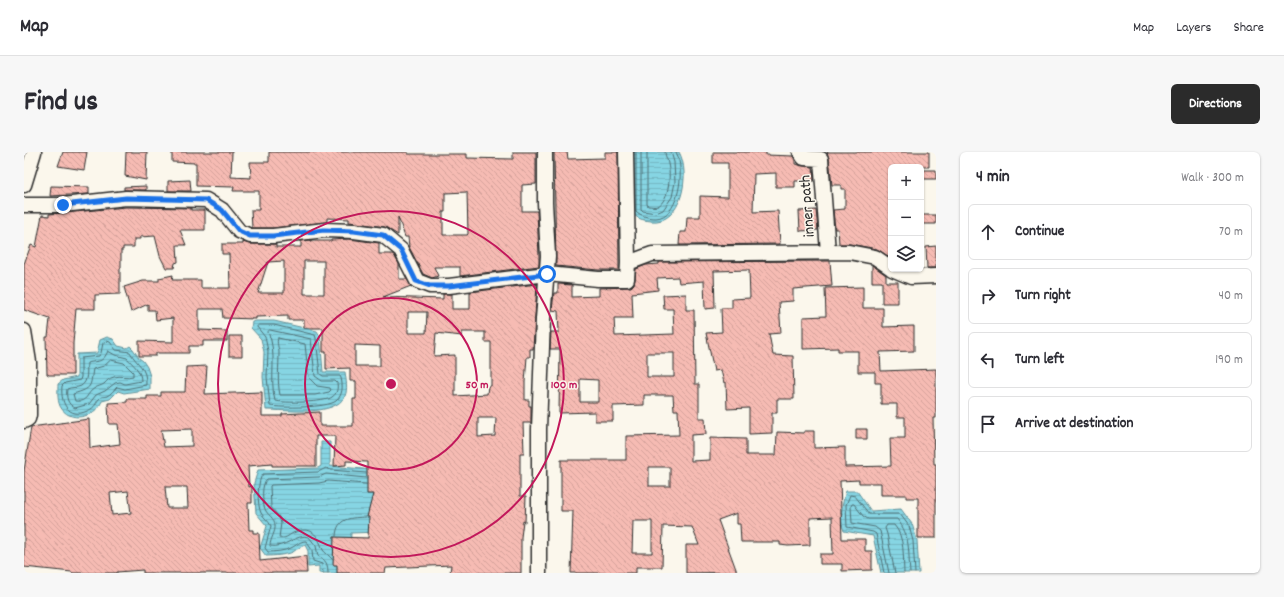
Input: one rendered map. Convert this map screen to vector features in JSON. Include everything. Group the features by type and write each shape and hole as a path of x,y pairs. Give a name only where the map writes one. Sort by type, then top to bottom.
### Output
{"street":[{"path":"24,185 34,152"},
{"path":"539,573 539,428 543,319 548,256 545,203 545,152"},
{"path":"24,204 63,205 126,198 206,200 222,210 239,231 250,236 273,236 324,230 354,231 383,235 401,250 416,281 430,286 449,286 547,274 598,279 627,279 626,152"},
{"name":"inner path","path":"800,152 804,158 821,159 828,252"},
{"path":"628,263 652,254 849,252 875,257 888,266"},
{"path":"899,272 911,277 936,276"},
{"path":"24,332 29,362 28,419 24,421"}],"water":[{"path":"633,152 679,152 683,161 684,184 681,196 677,206 670,215 662,220 643,220 636,217 632,213"},
{"path":"274,321 317,331 320,336 323,372 345,372 346,393 340,403 321,410 266,410 263,377 264,352 261,339 251,328 252,322"},
{"path":"107,337 113,339 118,346 127,348 130,346 143,361 150,376 150,389 124,393 118,391 110,399 102,401 99,407 88,415 75,417 69,415 64,412 60,406 58,398 58,384 63,380 77,377 77,354 97,353 100,340"},
{"path":"321,442 330,442 330,466 374,470 379,532 351,533 349,573 319,573 319,566 308,567 308,551 305,545 293,552 273,556 266,556 260,548 267,526 256,513 254,483 258,470 318,468 321,466"},
{"path":"846,491 857,491 871,511 901,509 912,524 917,540 919,573 881,573 873,536 844,531 842,526 842,511"}],"building":[{"path":"63,152 87,152 84,170 58,166"},
{"path":"126,152 147,152 146,180 125,176"},
{"path":"172,152 232,152 231,177 251,178 250,162 269,162 269,152 408,152 408,154 467,154 467,158 513,159 513,152 536,152 536,184 522,185 522,211 537,211 539,266 460,276 460,267 434,267 438,276 432,278 423,274 409,247 408,237 405,237 398,217 398,235 385,227 349,222 349,219 327,218 327,222 273,228 252,228 251,210 259,210 259,191 233,191 234,187 196,186 196,163 172,162","holes":["467,192 468,234 443,235 445,193"]},
{"path":"554,152 567,152 568,159 605,158 605,152 618,152 619,270 598,270 556,266"},
{"path":"713,152 766,152 766,155 793,156 795,164 813,167 814,181 795,181 795,187 776,187 776,173 754,174 753,212 778,211 780,244 679,245 680,232 686,232 687,217 700,217 700,196 728,197 728,163 713,163"},
{"path":"827,152 929,152 929,167 924,167 924,164 888,164 888,256 877,249 850,244 839,244 838,229 835,229 833,210 845,209 845,189 841,189 841,185 832,185"},
{"path":"924,170 936,170 936,179 924,179"},
{"path":"190,180 191,191 168,191 168,181"},
{"path":"51,186 89,187 89,194 50,196"},
{"path":"146,186 146,190 124,190 124,187"},
{"path":"126,207 191,208 191,210 205,210 205,230 180,230 186,245 177,245 178,262 175,263 174,268 166,268 160,256 155,236 134,239 134,247 123,247 123,250 121,250 120,294 95,295 95,309 76,309 73,343 73,375 49,375 47,374 46,337 48,337 50,319 24,310 24,264 31,245 36,247 42,215 49,216 49,214"},
{"path":"816,210 818,230 800,231 799,211"},
{"path":"924,215 936,215 936,224 924,224"},
{"path":"349,239 379,243 379,254 394,255 399,264 399,279 407,279 411,286 383,297 443,299 443,294 452,294 452,309 470,309 470,292 537,284 533,349 530,349 530,357 527,357 525,382 525,400 529,400 529,406 531,406 531,423 523,423 524,453 520,453 520,496 526,496 525,522 523,521 521,537 521,573 450,573 451,565 386,568 385,573 337,573 337,565 333,565 334,537 368,538 369,517 367,517 373,494 367,494 367,462 346,461 346,465 334,466 335,436 316,436 316,466 272,466 272,464 248,466 249,487 252,486 252,503 248,503 249,530 253,530 253,533 259,533 260,561 306,556 307,573 143,573 143,570 117,573 72,573 24,567 24,471 31,427 89,419 90,448 120,444 118,424 109,424 108,403 127,402 127,399 147,399 147,396 161,396 161,392 185,392 186,367 207,366 205,394 262,392 262,416 282,416 282,414 320,412 320,426 353,426 353,399 356,399 356,381 350,381 350,368 326,369 326,352 323,352 323,328 304,328 304,320 288,320 288,316 256,317 256,319 223,318 222,309 199,309 199,330 227,331 227,341 203,341 203,346 189,346 189,353 156,353 156,356 139,356 139,341 173,342 173,318 156,320 155,310 148,310 148,304 131,312 124,287 143,281 159,281 159,278 173,275 172,280 201,280 201,288 230,288 229,254 222,254 222,244 243,244 243,242 250,244 276,244 276,247 301,247 301,241","holes":["284,261 284,293 258,293 268,262","304,261 324,261 324,294 304,294","408,312 427,312 426,333 408,333","462,332 485,332 485,342 491,342 491,386 488,386 487,394 455,396 455,355 434,356 436,333 462,336","355,345 380,346 380,366 355,366","478,418 496,418 495,436 478,437","192,429 192,446 164,447 161,430","165,487 187,487 188,508 167,508","128,491 131,513 112,515 110,493"]},
{"path":"936,246 936,268 927,268 926,247"},
{"path":"830,261 832,286 793,289 793,301 779,302 781,333 769,334 773,355 793,356 794,399 777,399 777,413 772,413 772,433 749,434 749,408 727,409 726,382 724,383 721,370 714,371 706,333 722,332 721,308 732,308 732,299 750,298 749,270 714,271 715,308 705,309 704,281 679,283 678,277 657,278 658,290 632,293 633,318 614,318 615,336 674,334 673,309 664,309 663,295 686,294 686,310 694,310 695,384 699,384 699,418 705,418 706,434 691,435 691,461 710,460 710,438 746,439 746,455 776,455 777,432 804,433 804,431 814,431 814,448 845,447 845,467 891,466 890,438 905,438 905,417 897,417 897,404 881,404 881,383 875,383 875,372 858,372 858,351 838,351 838,348 803,349 803,317 826,316 825,288 863,287 863,308 883,308 883,327 914,326 914,351 880,352 881,371 936,369 936,418 933,418 934,464 936,464 936,538 918,538 918,498 906,498 906,495 881,495 881,483 859,483 859,480 840,481 842,539 865,539 865,551 872,551 872,570 842,571 842,564 820,564 820,554 833,554 832,517 810,518 810,545 788,546 780,545 780,542 741,542 740,524 737,524 737,513 718,520 737,572 686,573 686,545 699,545 692,527 663,526 662,567 636,567 636,573 571,573 573,511 561,511 561,460 626,460 626,436 679,435 678,410 674,410 673,395 644,395 644,405 613,406 613,421 595,421 595,412 559,413 560,349 550,349 551,332 559,332 558,311 552,310 554,293 558,293 558,284 572,285 572,297 599,296 599,288 631,287 634,284 636,269 646,265 659,264 659,262","holes":["647,353 674,353 674,377 647,377","580,379 598,380 598,402 580,402","649,467 670,467 670,486 649,486","633,521 652,521 652,553 632,553"]},
{"path":"872,265 886,275 886,282 898,282 898,303 882,303 882,282 872,282"},
{"path":"229,336 242,336 242,356 229,356"},
{"path":"856,429 867,429 867,439 856,439"}],"route":[{"path":"63,205 126,198 206,200 222,210 239,231 250,236 273,236 324,230 354,231 383,235 401,250 416,281 430,286 449,286 547,274"}]}
